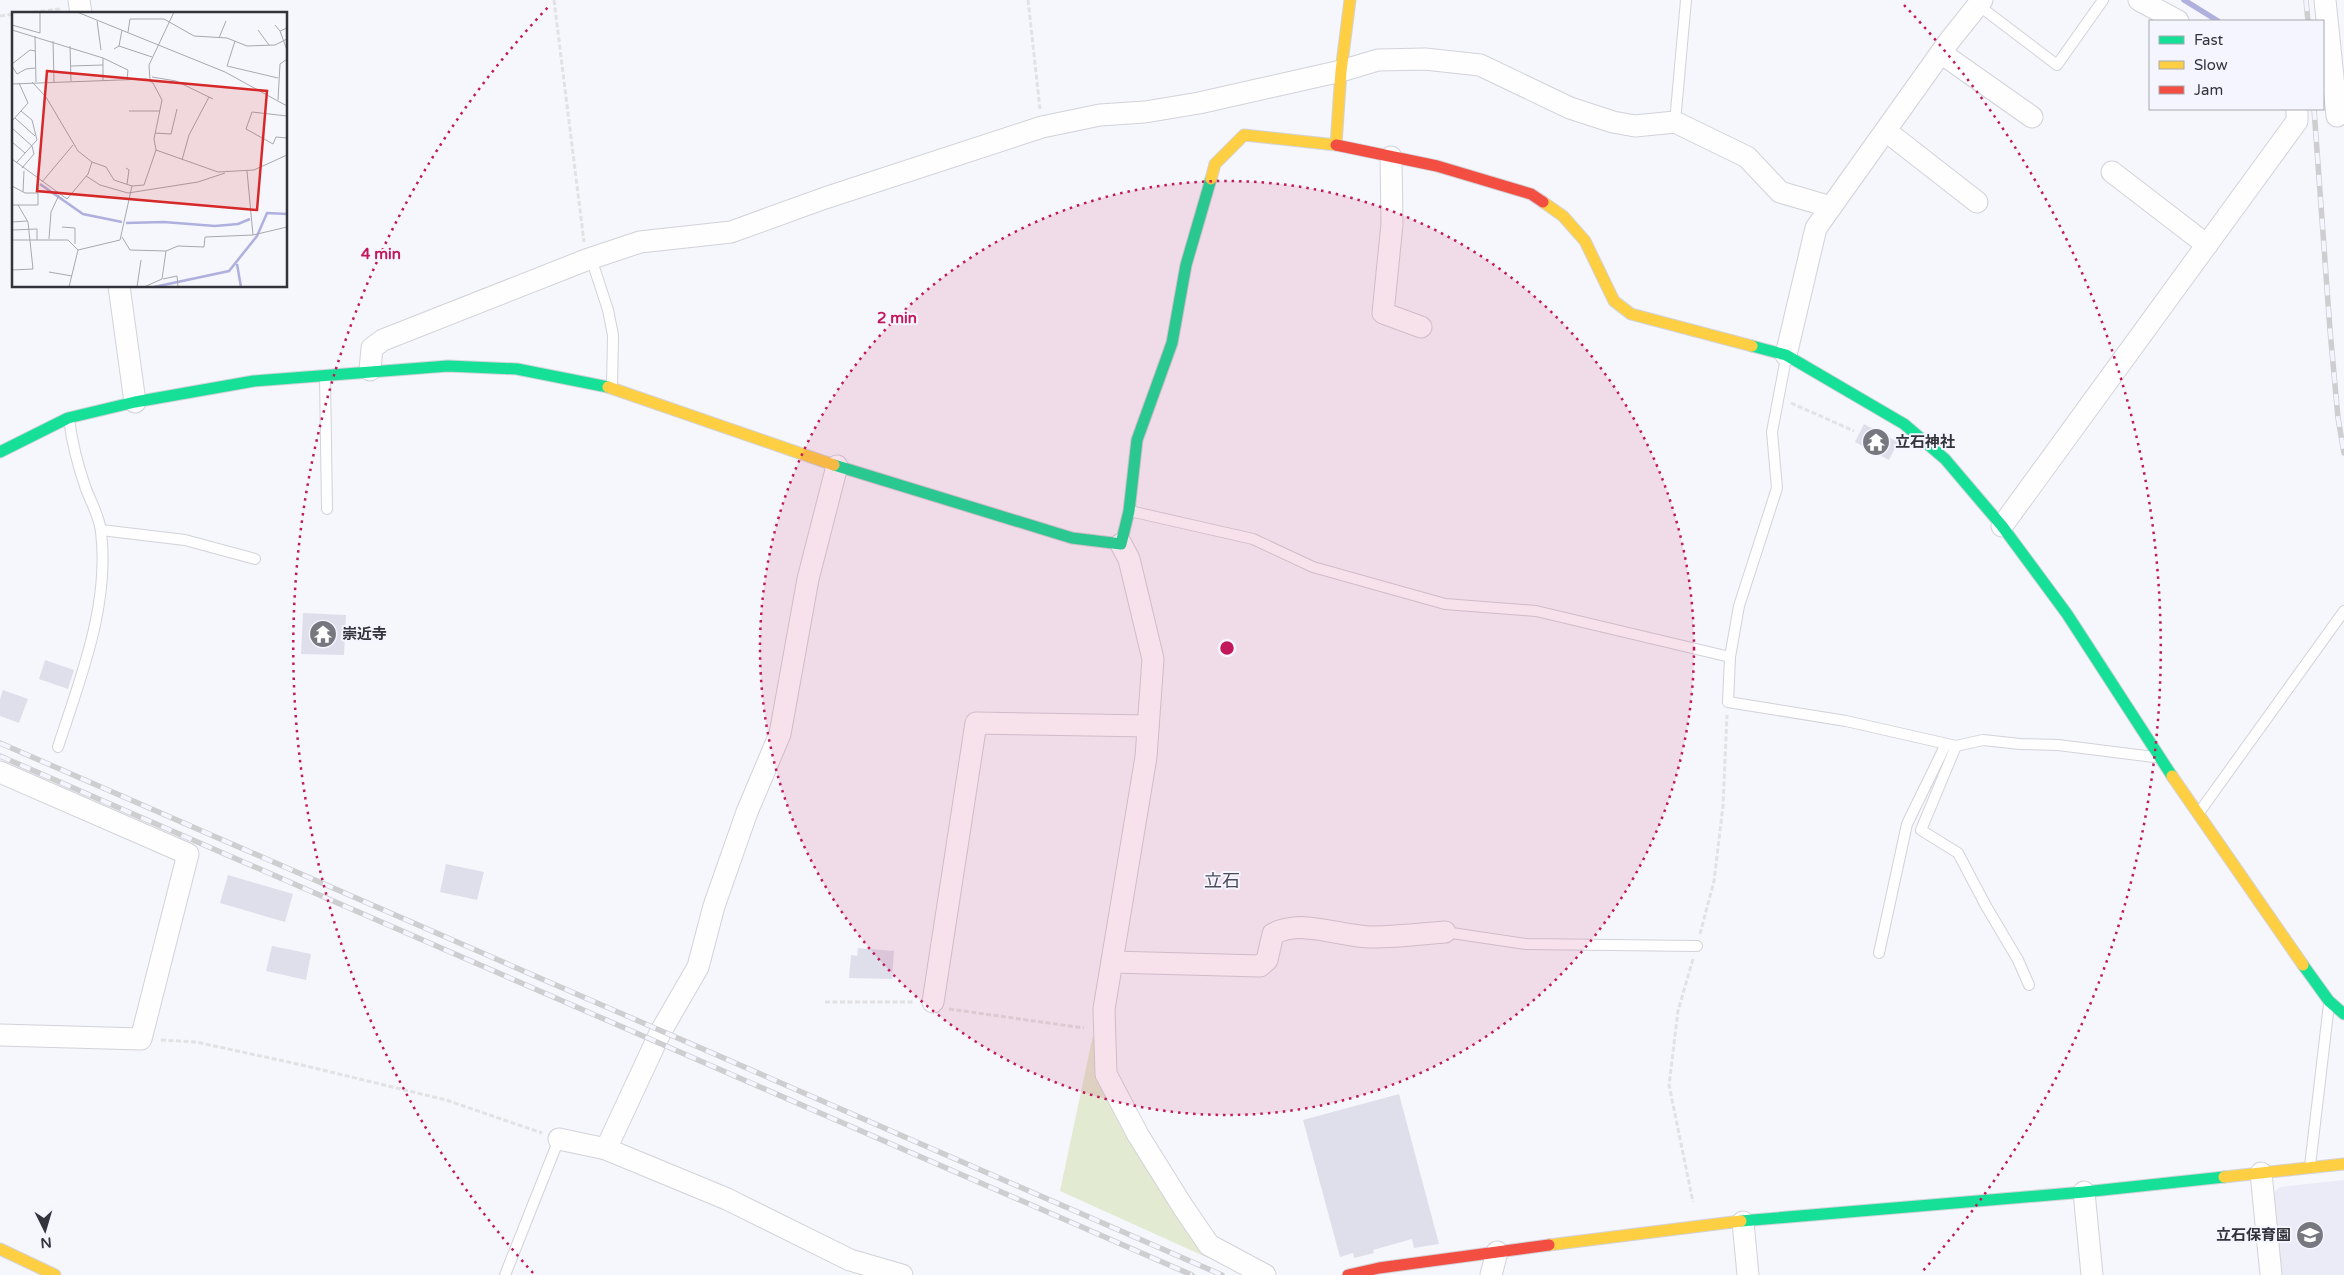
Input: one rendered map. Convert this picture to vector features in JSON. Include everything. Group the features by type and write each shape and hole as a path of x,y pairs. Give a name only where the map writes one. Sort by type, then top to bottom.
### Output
{"main road":[{"path":"1336,145 1341,71 1350,0"},
{"path":"0,452 68,418 136,402 254,381 370,370 448,366 517,369 612,388 836,466 1072,538 1121,544 1129,511 1137,440 1172,342 1186,265 1214,164 1244,135 1336,145 1436,166 1531,194 1563,216 1585,241 1614,301 1631,314 1673,327 1786,355 1904,424 1945,459 2002,526 2067,614 2197,815 2330,1001 2344,1014"},
{"path":"1348,1275 1379,1268 1699,1224 1743,1222 2084,1192 2344,1164"},
{"path":"0,1249 55,1275"}],"street":[{"path":"2140,0 2176,20"},
{"path":"2326,0 2334,115"},
{"path":"1786,355 1816,228 1941,53 1980,2"},
{"path":"1941,53 2032,117"},
{"path":"370,370 372,348 384,340 589,259 640,242 731,232 826,198 1042,127 1100,114 1145,112 1200,103 1341,71 1378,60 1425,59 1480,65 1570,108 1613,122 1635,126 1675,122 1747,157 1780,192 1831,207"},
{"path":"2002,526 2298,121 2297,110"},
{"path":"1886,130 1978,202"},
{"path":"1391,157 1392,224 1383,313 1421,327"},
{"path":"2112,172 2207,246"},
{"path":"119,288 136,402"},
{"path":"606,1149 661,1031 698,967 714,906 744,822 780,734 808,579 836,466"},
{"path":"1121,544 1129,559 1153,659 1146,758 1104,1010 1106,1074 1138,1135 1209,1245 1255,1273"},
{"path":"933,1002 976,723 1148,726"},
{"path":"0,772 188,854 141,1039 0,1034"},
{"path":"1112,962 1260,966 1267,960 1273,934 1283,928 1315,929 1370,937 1445,932"},
{"path":"559,1139 606,1149 727,1199 850,1260 902,1275"},
{"path":"2261,1173 2271,1275"},
{"path":"2084,1192 2092,1275"},
{"path":"1743,1222 1748,1275"},
{"path":"1491,1275 1496,1252"}],"lane":[{"path":"1675,122 1686,0"},
{"path":"1980,2 2057,65 2103,0"},
{"path":"589,259 608,310 613,335 612,388"},
{"path":"1786,355 1772,432 1777,488 1739,606 1730,657 1728,702 1846,721 1951,745 1983,740 2020,744 2058,745 2160,758"},
{"path":"325,375 327,509"},
{"path":"58,747 90,645 100,592 103,553 101,530 72,443 68,418"},
{"path":"1129,511 1253,539 1313,567 1445,604 1536,611 1730,657"},
{"path":"101,530 185,540 255,559"},
{"path":"2197,815 2344,611"},
{"path":"1878,953 1908,824 1951,745"},
{"path":"1951,745 1921,830 1958,853 2018,960 2029,985"},
{"path":"1445,932 1526,944 1697,946"},
{"path":"2310,1167 2330,1001"},
{"path":"505,1275 559,1139"}],"path":[{"path":"554,0 589,259"},
{"path":"1028,0 1042,127"},
{"path":"36,12 80,7"},
{"path":"1778,397 1854,431"},
{"path":"1699,1224 1682,1156 1669,1084 1678,1011 1714,881 1723,806 1728,702"},
{"path":"824,1002 933,1002 946,1009 1105,1031"},
{"path":"141,1039 196,1042 302,1065 446,1100 559,1139"}],"shaded area":[{"name":"立石保育園","path":"2344,1180 2344,1275 2280,1275 2272,1194 2280,1187"}],"green space":[{"path":"1093,1035 1096,1054 1209,1251 1208,1258 1060,1191"}],"building":[{"name":"立石神社","path":"1864,424 1898,442 1889,460 1855,442"},
{"name":"崇近寺","path":"303,613 346,615 344,655 301,654"},
{"path":"45,660 74,670 68,689 39,679"},
{"path":"3,690 28,699 19,723 0,716 0,699"},
{"path":"446,864 484,872 477,900 440,892"},
{"path":"228,875 293,894 285,922 220,903"},
{"path":"272,946 311,954 306,980 266,971"},
{"path":"858,948 894,951 892,979 849,978 851,955 857,956"},
{"path":"1399,1094 1439,1244 1414,1248 1412,1239 1373,1250 1374,1253 1354,1258 1353,1253 1340,1257 1303,1120"}],"waterway":[{"path":"2184,0 2216,20"}],"railway":[{"path":"2306,0 2308,20"},
{"path":"2314,110 2330,330 2338,418 2344,453"},
{"path":"0,743 1222,1275"},
{"path":"0,756 1192,1275"}],"traffic: fast":[{"path":"834,465 1072,538 1121,544 1129,511 1137,440 1172,343 1186,265 1211,179"},
{"path":"1752,346 1786,355 1904,424 1945,459 2002,526 2067,614 2172,776"},
{"path":"0,452 68,418 135,402 254,381 448,366 517,369 608,387"},
{"path":"2303,965 2329,1001 2344,1014"},
{"path":"1741,1221 2084,1192 2224,1177"}],"traffic: slow":[{"path":"1211,179 1215,164 1244,135 1336,145 1341,71 1350,0"},
{"path":"1543,202 1563,216 1585,241 1614,301 1631,314 1752,346"},
{"path":"608,387 834,465"},
{"path":"2172,776 2303,965"},
{"path":"2224,1177 2344,1164"},
{"path":"1549,1245 1741,1221"},
{"path":"0,1249 55,1275"}],"traffic: jam":[{"path":"1336,145 1437,166 1531,194 1543,202"},
{"path":"1348,1275 1379,1268 1549,1245"}],"place":[{"name":"立石神社","path":"1876,442"},
{"name":"崇近寺","path":"323,634"},
{"name":"立石保育園","path":"2310,1235"}],"district":[{"name":"立石","path":"1222,881"}]}
